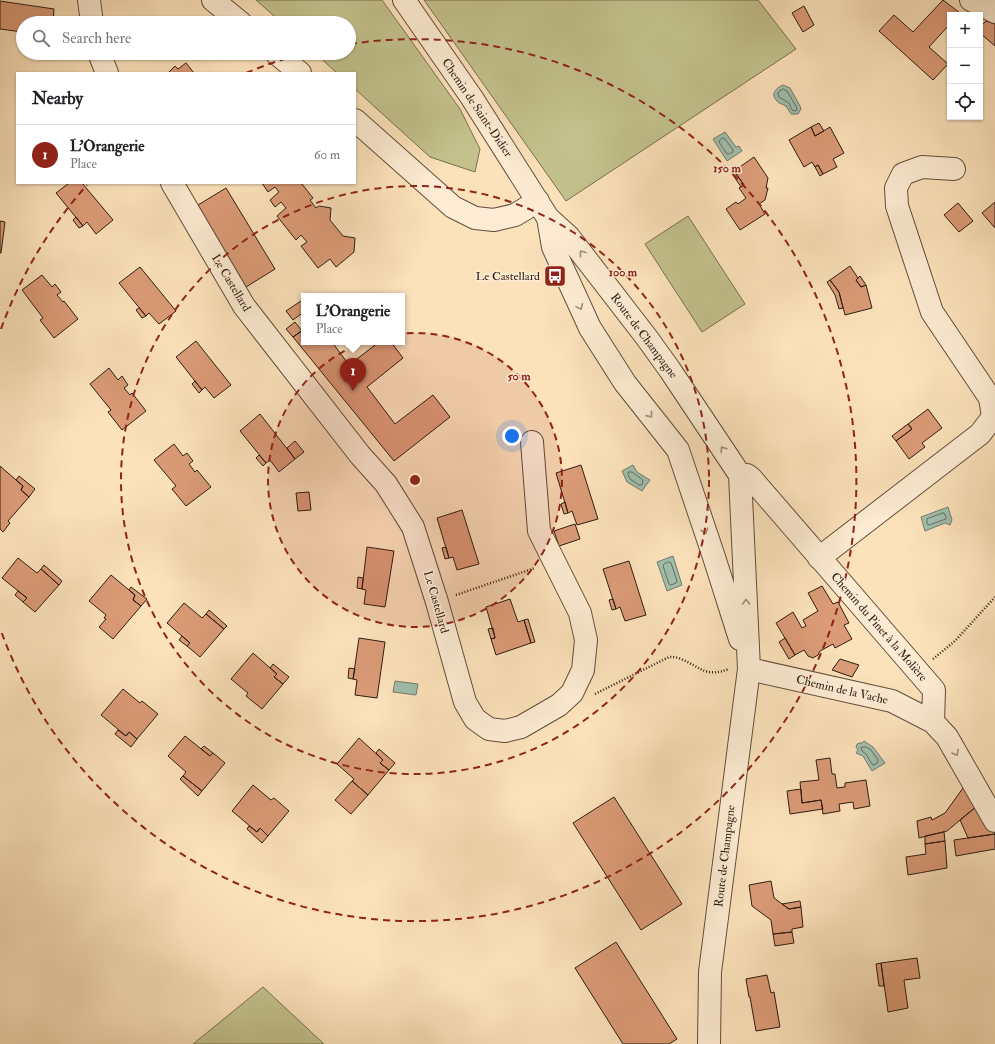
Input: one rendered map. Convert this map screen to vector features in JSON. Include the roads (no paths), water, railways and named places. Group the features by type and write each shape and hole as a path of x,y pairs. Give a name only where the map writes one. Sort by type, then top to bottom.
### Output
{"street":[{"path":"89,0 91,16"},
{"path":"213,0 232,16"},
{"name":"Chemin de Saint-Didier","path":"404,0 472,98 543,210"},
{"path":"971,0 995,12"},
{"path":"102,60 107,72"},
{"path":"284,60 299,72"},
{"path":"356,121 453,207 475,218 494,220 543,210"},
{"path":"819,558 980,434 993,417 990,398 932,312 897,206 896,188 903,174 922,167 954,169"},
{"name":"Le Castellard","path":"173,184 244,306 360,454 386,484 413,527 437,602 465,702 475,719 489,729 505,731 521,727 559,705 572,693 583,670 586,640 580,613 539,532 532,442"},
{"name":"Route de Champagne","path":"543,210 569,237 647,338 740,475 740,668 710,972 709,1044"},
{"name":"Route de Champagne","path":"543,210 554,247 590,328 624,383 678,450 714,557 740,668"},
{"name":"Chemin du Pinet à la Molière","path":"740,475 748,475 934,690 933,722"},
{"name":"Chemin de la Vache","path":"740,668 892,701 933,722"},
{"path":"933,722 947,737 995,821"}],"water":[{"path":"783,85 790,88 800,106 801,109 798,114 791,114 786,106 779,103 775,98 775,92"},
{"path":"725,132 736,147 739,146 742,151 727,161 713,139"},
{"path":"633,465 637,472 650,480 642,491 627,482 622,471"},
{"path":"948,507 952,520 950,525 945,523 925,531 921,517"},
{"path":"673,556 682,585 667,591 657,562"},
{"path":"395,681 418,684 416,695 393,692"},
{"path":"864,741 873,747 885,763 872,771 863,756 856,753 858,750 856,747 857,744"}],"place":[{"name":"Le Castellard","path":"555,276"},
{"name":"L'Orangerie","path":"353,391"}]}
